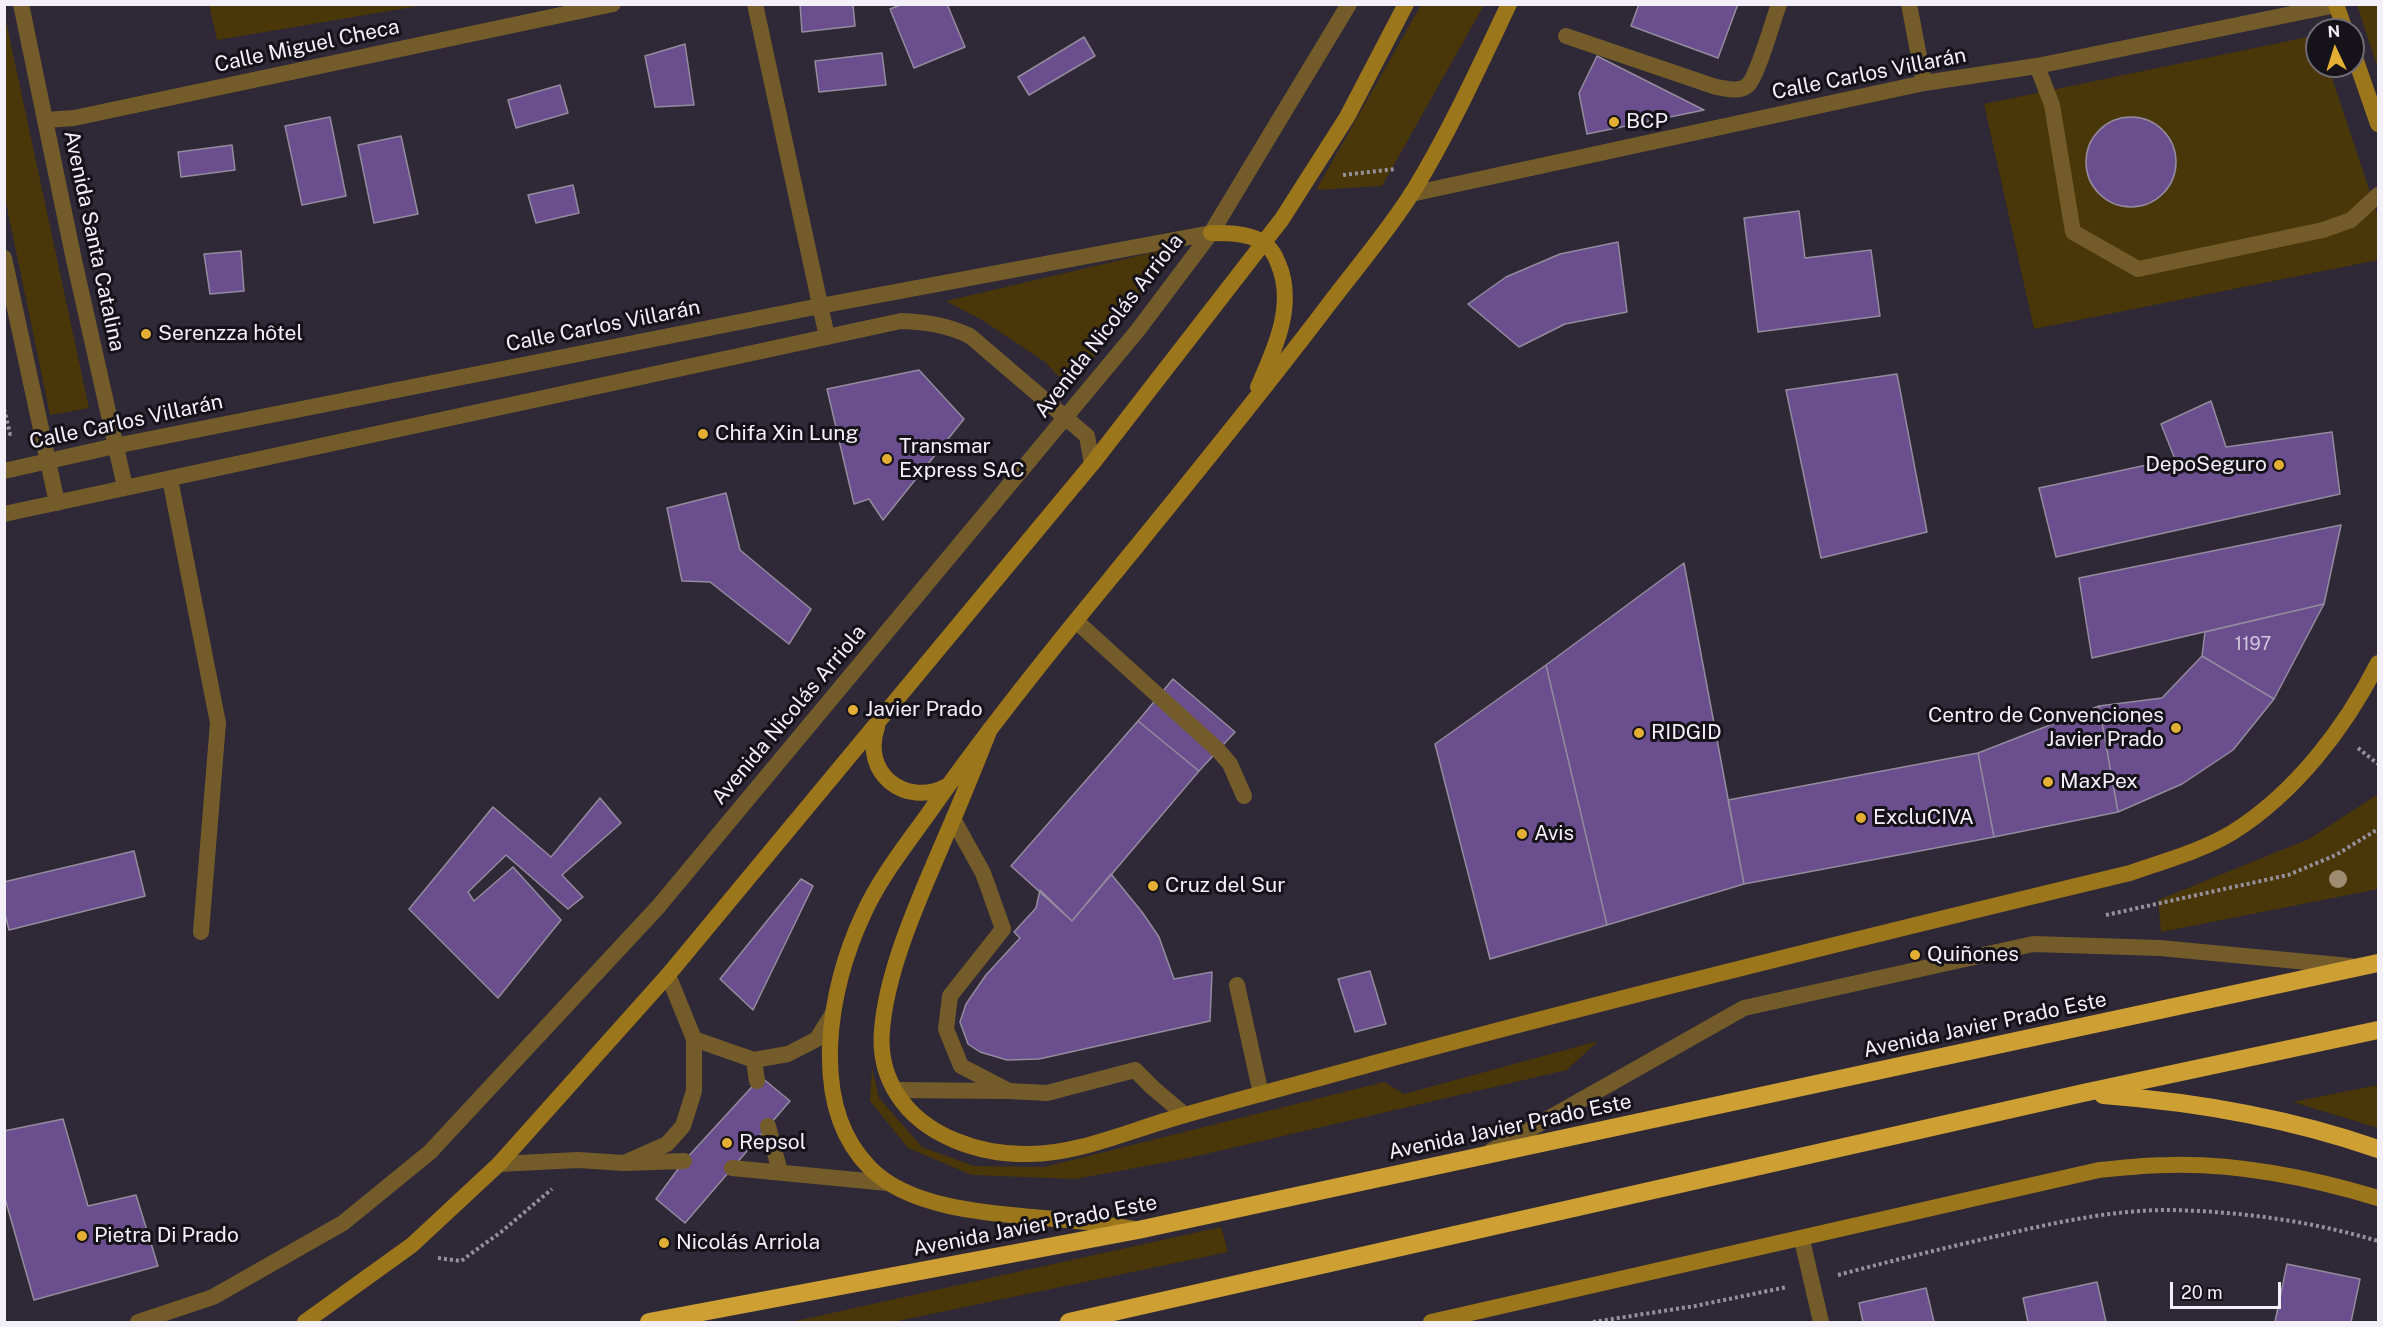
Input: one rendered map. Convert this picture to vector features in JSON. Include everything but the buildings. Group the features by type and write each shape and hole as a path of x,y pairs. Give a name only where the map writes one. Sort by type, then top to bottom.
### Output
{"highway":[{"name":"Avenida Javier Prado Este","path":"649,1323 1138,1230 2379,963"},
{"path":"1069,1323 2083,1093 2379,1030"},
{"path":"2083,1093 2151,1098 2243,1112 2328,1132 2379,1149"}],"main road":[{"path":"305,1323 411,1245 499,1164 668,975 1092,464 1264,243 1282,219 1347,117 1406,4"},
{"path":"1138,1230 948,1205 904,1192 872,1171 860,1157 840,1121 831,1071 832,1015 849,947 870,900 894,861 947,786 1076,621 1247,412 1412,194 1457,112 1509,4"},
{"path":"2362,78 2379,124"},
{"path":"1211,233 1244,235 1264,243 1275,255 1283,275 1284,309 1275,347 1247,412"},
{"path":"990,729 910,923 885,1011 882,1051 887,1073 895,1090 904,1104 924,1123 951,1139 972,1146 994,1152 1033,1154 1078,1146 1562,1012 2130,873 2175,858 2232,832 2277,797 2322,751 2353,708 2379,663"},
{"path":"880,721 874,735 873,751 878,767 887,780 901,789 916,794 933,792 947,786"},
{"path":"1431,1323 1802,1240 2099,1170 2200,1165 2282,1174 2379,1198"}],"street":[{"name":"Avenida Santa Catalina","path":"21,4 114,446 125,487"},
{"name":"Calle Miguel Checa","path":"45,120 74,118 613,4"},
{"path":"755,4 827,337"},
{"name":"Avenida Nicolás Arriola","path":"138,1323 213,1297 343,1223 430,1152 658,907 1138,330 1211,233 1349,4"},
{"path":"1566,36 1716,87 1736,90 1748,85 1755,71 1779,4"},
{"path":"1909,4 1924,83"},
{"name":"Calle Carlos Villarán","path":"1412,194 1924,83 2037,66 2336,5"},
{"path":"2037,66 2052,105 2073,232 2138,268 2323,230 2351,220 2379,195"},
{"name":"Calle Carlos Villarán","path":"4,471 114,446 820,306 1211,233"},
{"path":"4,258 57,503"},
{"path":"4,514 901,321 931,322 970,336 1087,436 1092,464"},
{"path":"170,479 218,723 201,932"},
{"path":"1076,621 1218,750 1230,764 1244,796"},
{"path":"953,819 983,873 1003,929 950,996 946,1029 961,1066 1009,1091"},
{"path":"1484,1156 1744,1008 2032,944 2160,948 2360,967"},
{"path":"624,1163 667,1144 683,1126 694,1091 694,1039 668,975"},
{"path":"1237,985 1261,1094"},
{"path":"694,1039 754,1060 788,1054 818,1039 832,1015"},
{"path":"754,1060 757,1080"},
{"path":"895,1090 1047,1093 1135,1070 1185,1115"},
{"path":"768,1126 780,1172"},
{"path":"499,1164 578,1160 624,1163 684,1161"},
{"path":"732,1168 888,1183"},
{"path":"1802,1240 1821,1323"}],"path":[{"path":"2106,915 2288,875 2336,855 2379,829"},
{"path":"1593,1323 1695,1306 1812,1282 1917,1254 2089,1217 2167,1210 2270,1217 2338,1229 2379,1241"}],"shaded area":[{"path":"209,4 425,4 425,5 217,40"},
{"path":"1421,5 1484,5 1382,186 1316,190"},
{"path":"2357,5 2378,5 2378,69 2365,29 2365,18 2361,18"},
{"path":"4,12 89,408 50,415 5,198"},
{"path":"2305,37 2305,78 2332,78 2378,216 2378,260 2034,329 1984,104"},
{"path":"1176,247 1070,389 1045,362 982,320 946,301"},
{"path":"2378,794 2378,889 2161,932 2158,900 2309,839"},
{"path":"1598,1041 1567,1070 1184,1159 1075,1179 972,1175 908,1148 870,1101 872,1068 879,1098 922,1147 974,1166 1044,1167 1384,1082 1404,1094"},
{"path":"2378,1085 2378,1128 2293,1102"},
{"path":"1221,1227 1228,1252 893,1322 791,1322"}],"place":[{"name":"BCP","path":"1614,122"},
{"name":"Serenzza hôtel","path":"146,334"},
{"name":"Chifa Xin Lung","path":"703,434"},
{"name":"Transmar Express SAC","path":"887,459"},
{"name":"DepoSeguro","path":"2279,465"},
{"name":"Javier Prado","path":"853,710"},
{"name":"Centro de Convenciones Javier Prado","path":"2176,728"},
{"name":"RIDGID","path":"1639,733"},
{"name":"MaxPex","path":"2048,782"},
{"name":"ExcluCIVA","path":"1861,818"},
{"name":"Avis","path":"1522,834"},
{"name":"Cruz del Sur","path":"1153,886"},
{"name":"Quiñones","path":"1915,955"},
{"name":"Repsol","path":"727,1143"},
{"name":"Pietra Di Prado","path":"82,1236"},
{"name":"Nicolás Arriola","path":"664,1243"}]}
